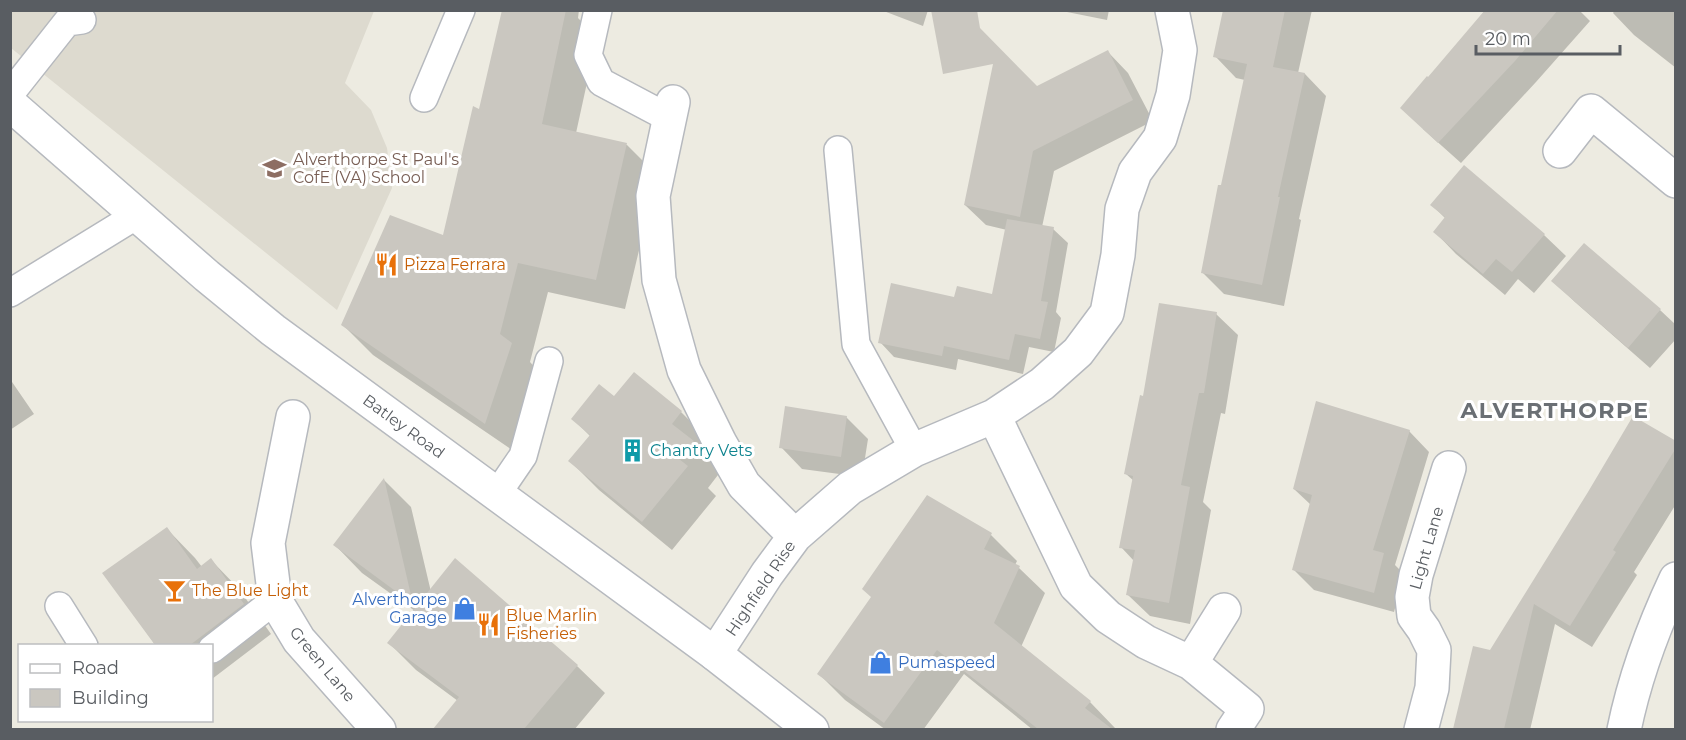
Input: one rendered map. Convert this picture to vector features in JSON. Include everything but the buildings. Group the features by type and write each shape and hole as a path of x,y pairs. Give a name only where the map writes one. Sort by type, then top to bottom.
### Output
{"street":[{"name":"Highfield Rise","path":"715,654 767,574 795,536 850,488 914,450 994,416 1042,384 1078,352 1107,313 1118,255 1122,209 1135,172 1160,138 1173,95 1180,50 1172,10"},
{"name":"Batley Road","path":"10,104 207,276 273,330 715,654 812,729"},
{"path":"671,110 653,196 659,280 684,370 720,443 744,485 795,536"},
{"path":"1560,151 1591,111 1676,181"},
{"path":"994,416 1076,586 1108,617 1146,642 1191,663 1247,709 1233,729"},
{"name":"Green Lane","path":"293,417 268,543 275,600 299,640 379,729"},
{"name":"Light Lane","path":"1421,729 1432,688 1434,650 1414,616 1412,597 1416,575 1449,468"},
{"path":"1624,729 1645,650 1676,579"},
{"path":"1191,663 1224,610"}],"lane":[{"path":"424,98 461,10"},
{"path":"598,10 588,55 601,82 671,110"},
{"path":"10,94 67,22 81,20"},
{"path":"838,150 856,344 914,450"},
{"path":"10,293 137,215"},
{"path":"497,494 523,456 549,361"},
{"path":"213,648 275,600"},
{"path":"59,606 83,644"}],"shaded area":[{"name":"Alverthorpe St Paul's CofE (VA) School","path":"10,11 374,11 345,83 371,110 387,148 392,188 337,310 11,48"}],"place":[{"name":"Alverthorpe St Paul's CofE (VA) School","path":"275,168"},
{"name":"Pizza Ferrara","path":"386,264"},
{"name":"Chantry Vets","path":"632,450"},
{"name":"The Blue Light","path":"174,590"},
{"name":"Alverthorpe Garage","path":"465,608"},
{"name":"Blue Marlin Fisheries","path":"488,624"},
{"name":"Pumaspeed","path":"880,662"}],"district":[{"name":"ALVERTHORPE","path":"1555,410"}]}
